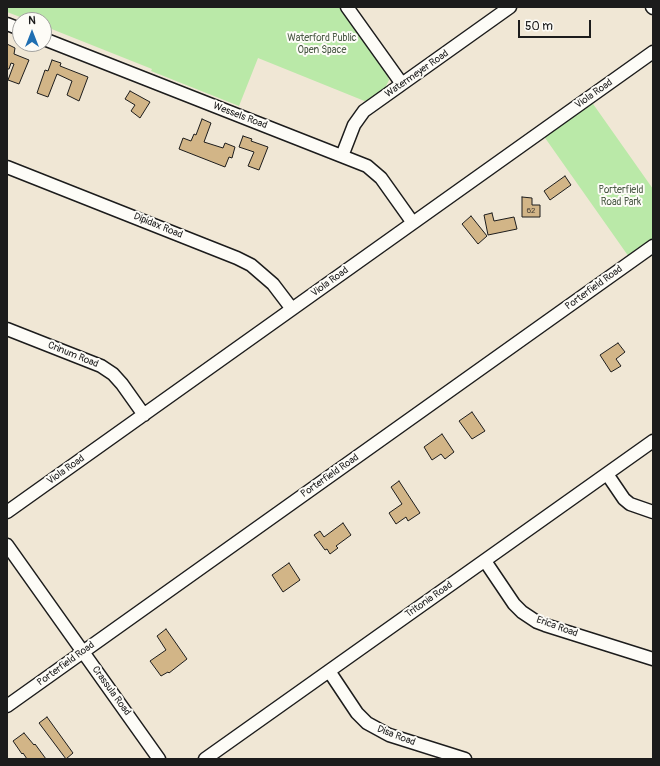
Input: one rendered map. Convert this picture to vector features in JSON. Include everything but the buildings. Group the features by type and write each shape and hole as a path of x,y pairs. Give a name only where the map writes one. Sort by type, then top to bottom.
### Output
{"street":[{"path":"347,7 402,84"},
{"name":"Watermeyer Road","path":"342,156 354,125 360,115 510,7"},
{"name":"Wessels Road","path":"52,42 366,166 381,178 413,223"},
{"name":"Viola Road","path":"7,512 653,52"},
{"name":"Dipidax Road","path":"7,167 237,258 251,265 268,279 292,309"},
{"name":"Porterfield Road","path":"7,706 653,246"},
{"name":"Crinum Road","path":"7,329 101,366 113,374 122,384 144,415"},
{"name":"Tritonia Road","path":"205,759 653,441"},
{"path":"607,474 630,504 653,512"},
{"name":"Crassula Road","path":"7,545 159,759"},
{"name":"Erica Road","path":"485,561 514,604 522,612 537,622 653,659"},
{"name":"Disa Road","path":"329,671 358,713 367,723 389,735 465,759"}],"green space":[{"name":"Waterford Public Open Space","path":"7,7 341,7 386,71 389,80 384,90 367,102 258,58 239,106 52,29 52,12 12,12 12,14 7,12"},
{"name":"Porterfield Road Park","path":"591,101 653,189 653,240 629,257 543,135"}]}
